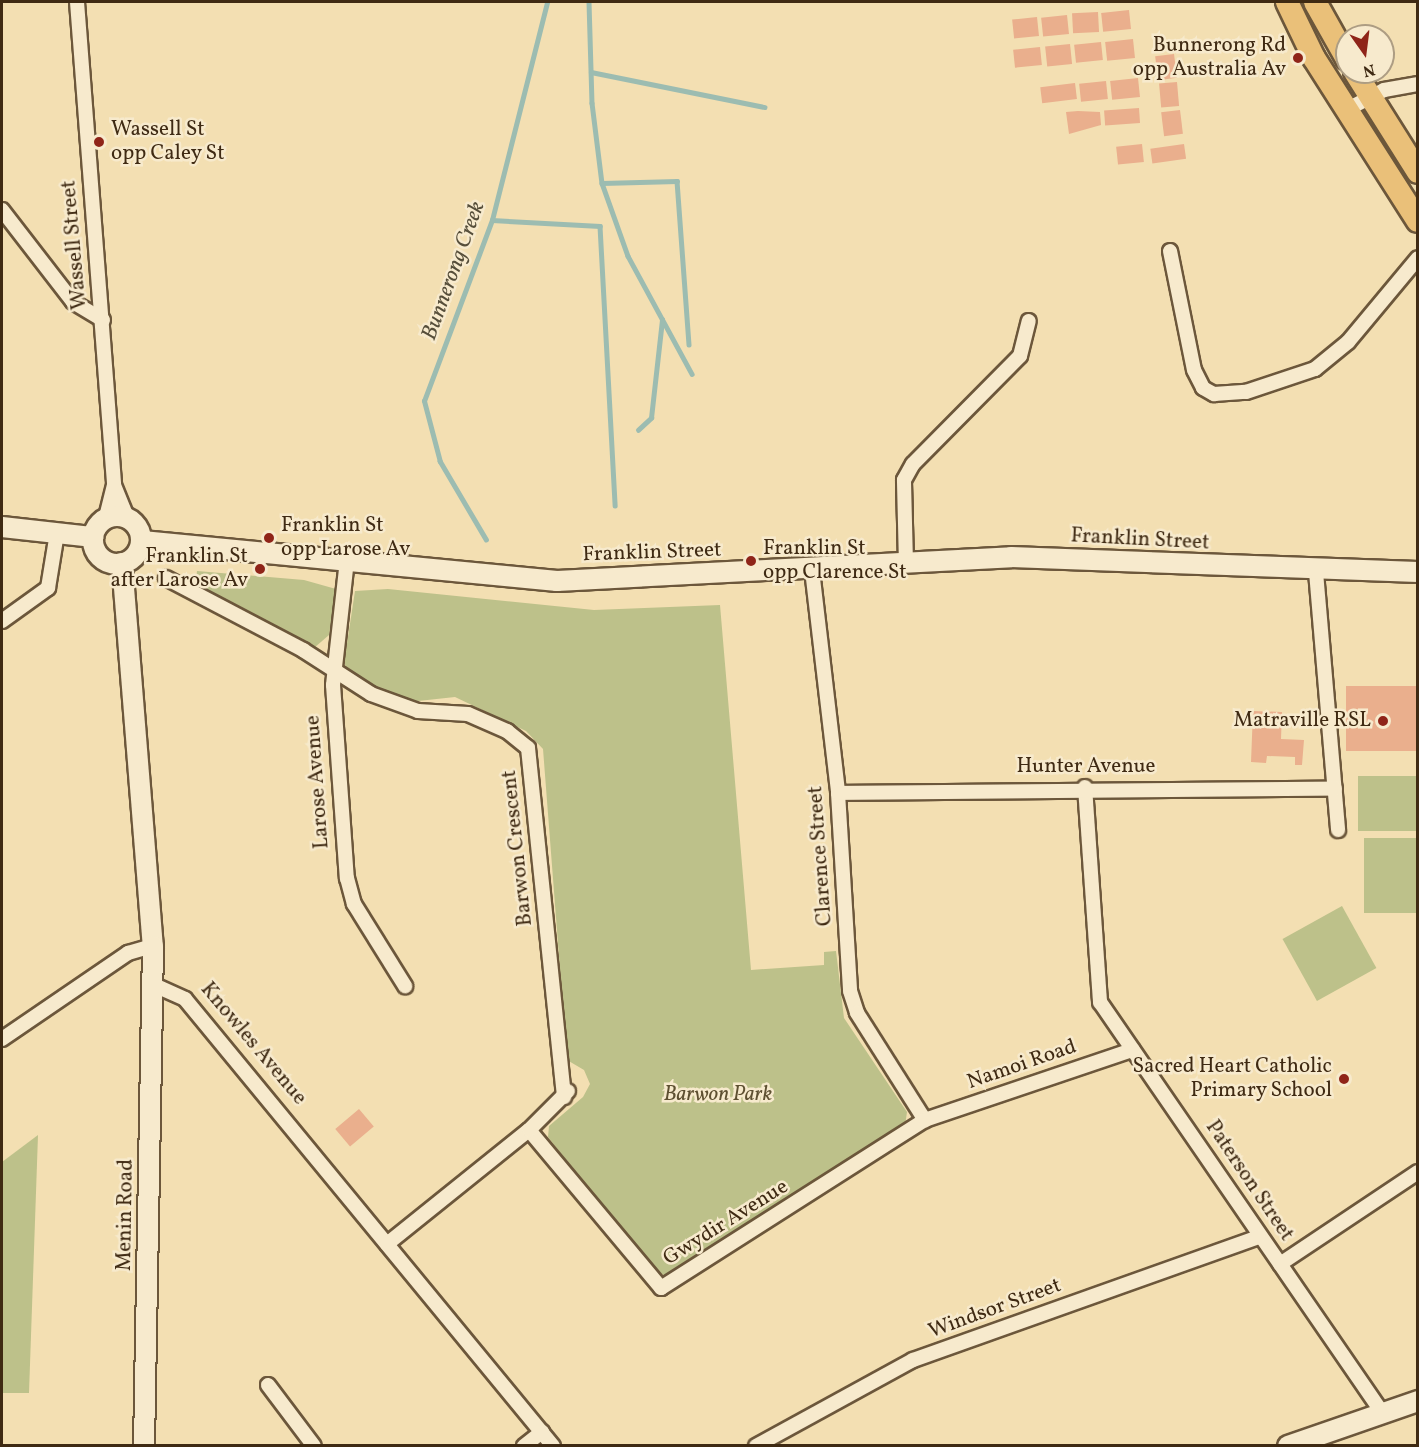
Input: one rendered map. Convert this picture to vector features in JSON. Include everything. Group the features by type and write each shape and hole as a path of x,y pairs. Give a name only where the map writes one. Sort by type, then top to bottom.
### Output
{"main road":[{"path":"1287,2 1347,110 1418,221"},
{"path":"1315,2 1335,38"},
{"path":"1362,84 1418,172"}],"street":[{"name":"Wassell Street","path":"77,2 114,485 106,518"},
{"path":"1347,110 1370,96 1418,84"},
{"path":"2,210 73,303 103,320"},
{"path":"1170,251 1194,370 1203,388 1213,399 1246,392 1315,369 1348,342 1418,258"},
{"path":"906,564 904,480 913,464 1020,356 1029,321"},
{"name":"Wassell Street","path":"114,485 127,517"},
{"path":"127,517 138,527 142,541 134,558 122,563 101,558 93,537 106,518 127,517"},
{"path":"2,527 93,537"},
{"path":"2,621 48,588 57,533"},
{"name":"Franklin Street","path":"142,541 557,581 812,570 1011,557 1316,572 1418,572"},
{"name":"Larose Avenue","path":"347,560 334,673 347,878 354,904 405,986"},
{"path":"122,563 153,946 154,985"},
{"name":"Clarence Street","path":"812,570 838,793 850,991 857,1013 926,1120"},
{"path":"1316,572 1338,830"},
{"name":"Barwon Crescent","path":"166,578 303,650 334,673 417,711 468,714 507,731 528,748 568,1091 529,1130 387,1244"},
{"name":"Hunter Avenue","path":"838,793 1085,787 1335,789"},
{"name":"Paterson Street","path":"1085,787 1100,1002 1259,1237 1383,1413"},
{"path":"2,1039 128,953 153,946"},
{"name":"Knowles Avenue","path":"154,985 171,988 184,999 554,1446"},
{"name":"Menin Road","path":"144,1446 154,985"},
{"name":"Namoi Road","path":"926,1120 1132,1050"},
{"name":"Gwydir Avenue","path":"529,1130 661,1288 926,1120"},
{"path":"1280,1264 1418,1172"},
{"name":"Windsor Street","path":"756,1446 913,1360 1259,1237"},
{"path":"268,1385 314,1446"},
{"path":"1288,1446 1418,1401"},
{"path":"524,1446 542,1431"}],"green space":[{"path":"197,571 304,580 336,589 329,635 314,648 195,586"},
{"name":"Barwon Park","path":"388,589 594,610 720,605 751,970 824,965 824,952 836,951 844,1018 907,1112 905,1126 678,1272 666,1276 652,1269 548,1137 549,1126 583,1097 590,1084 584,1070 567,1060 543,749 526,731 455,697 409,702 351,676 344,663 355,591"},
{"path":"1358,776 1417,776 1417,831 1358,831"},
{"path":"1364,838 1417,838 1417,913 1364,913"},
{"path":"1342,906 1376,968 1317,1001 1283,939"},
{"path":"38,1135 29,1393 2,1393 2,1162"}],"building":[{"path":"1129,10 1131,29 1103,32 1101,13"},
{"path":"1098,12 1099,32 1073,33 1072,13"},
{"path":"1067,15 1069,34 1043,37 1041,18"},
{"path":"1037,17 1039,36 1014,39 1012,20"},
{"path":"1133,39 1135,58 1107,61 1105,42"},
{"path":"1101,42 1103,60 1076,63 1074,45"},
{"path":"1070,44 1072,64 1047,67 1045,47"},
{"path":"1040,47 1042,65 1015,68 1013,50"},
{"path":"1174,54 1177,78 1158,80 1155,56"},
{"path":"1138,78 1140,97 1112,100 1110,81"},
{"path":"1106,81 1108,99 1081,102 1079,84"},
{"path":"1177,82 1179,106 1161,107 1159,84"},
{"path":"1075,83 1077,99 1042,103 1040,87"},
{"path":"1139,108 1140,123 1105,125 1104,110"},
{"path":"1180,110 1183,134 1164,136 1161,112"},
{"path":"1066,112 1100,112 1101,125 1069,134"},
{"path":"1142,144 1144,162 1118,165 1116,147"},
{"path":"1184,144 1186,159 1152,164 1150,149"},
{"name":"Matraville RSL","path":"1346,686 1418,686 1418,751 1346,751"},
{"path":"1253,711 1282,712 1281,739 1304,740 1302,765 1295,765 1295,757 1267,756 1266,763 1251,762"},
{"path":"359,1109 374,1127 350,1147 335,1129"}],"waterway":[{"name":"Bunnerong Creek","path":"486,540 440,462 424,401 492,220 547,2"},
{"path":"589,2 592,103 602,183 628,256 692,374"},
{"path":"591,72 764,107"},
{"path":"602,183 677,181 689,345"},
{"path":"492,220 600,226 615,506"},
{"path":"638,430 651,418 662,320"}],"place":[{"name":"Bunnerong Rd opp Australia Av","path":"1298,58"},
{"name":"Wassell St opp Caley St","path":"99,142"},
{"name":"Franklin St opp Larose Av","path":"269,538"},
{"name":"Franklin St opp Clarence St","path":"751,561"},
{"name":"Franklin St after Larose Av","path":"260,569"},
{"name":"Matraville RSL","path":"1383,721"},
{"name":"Sacred Heart Catholic Primary School","path":"1344,1079"}]}
